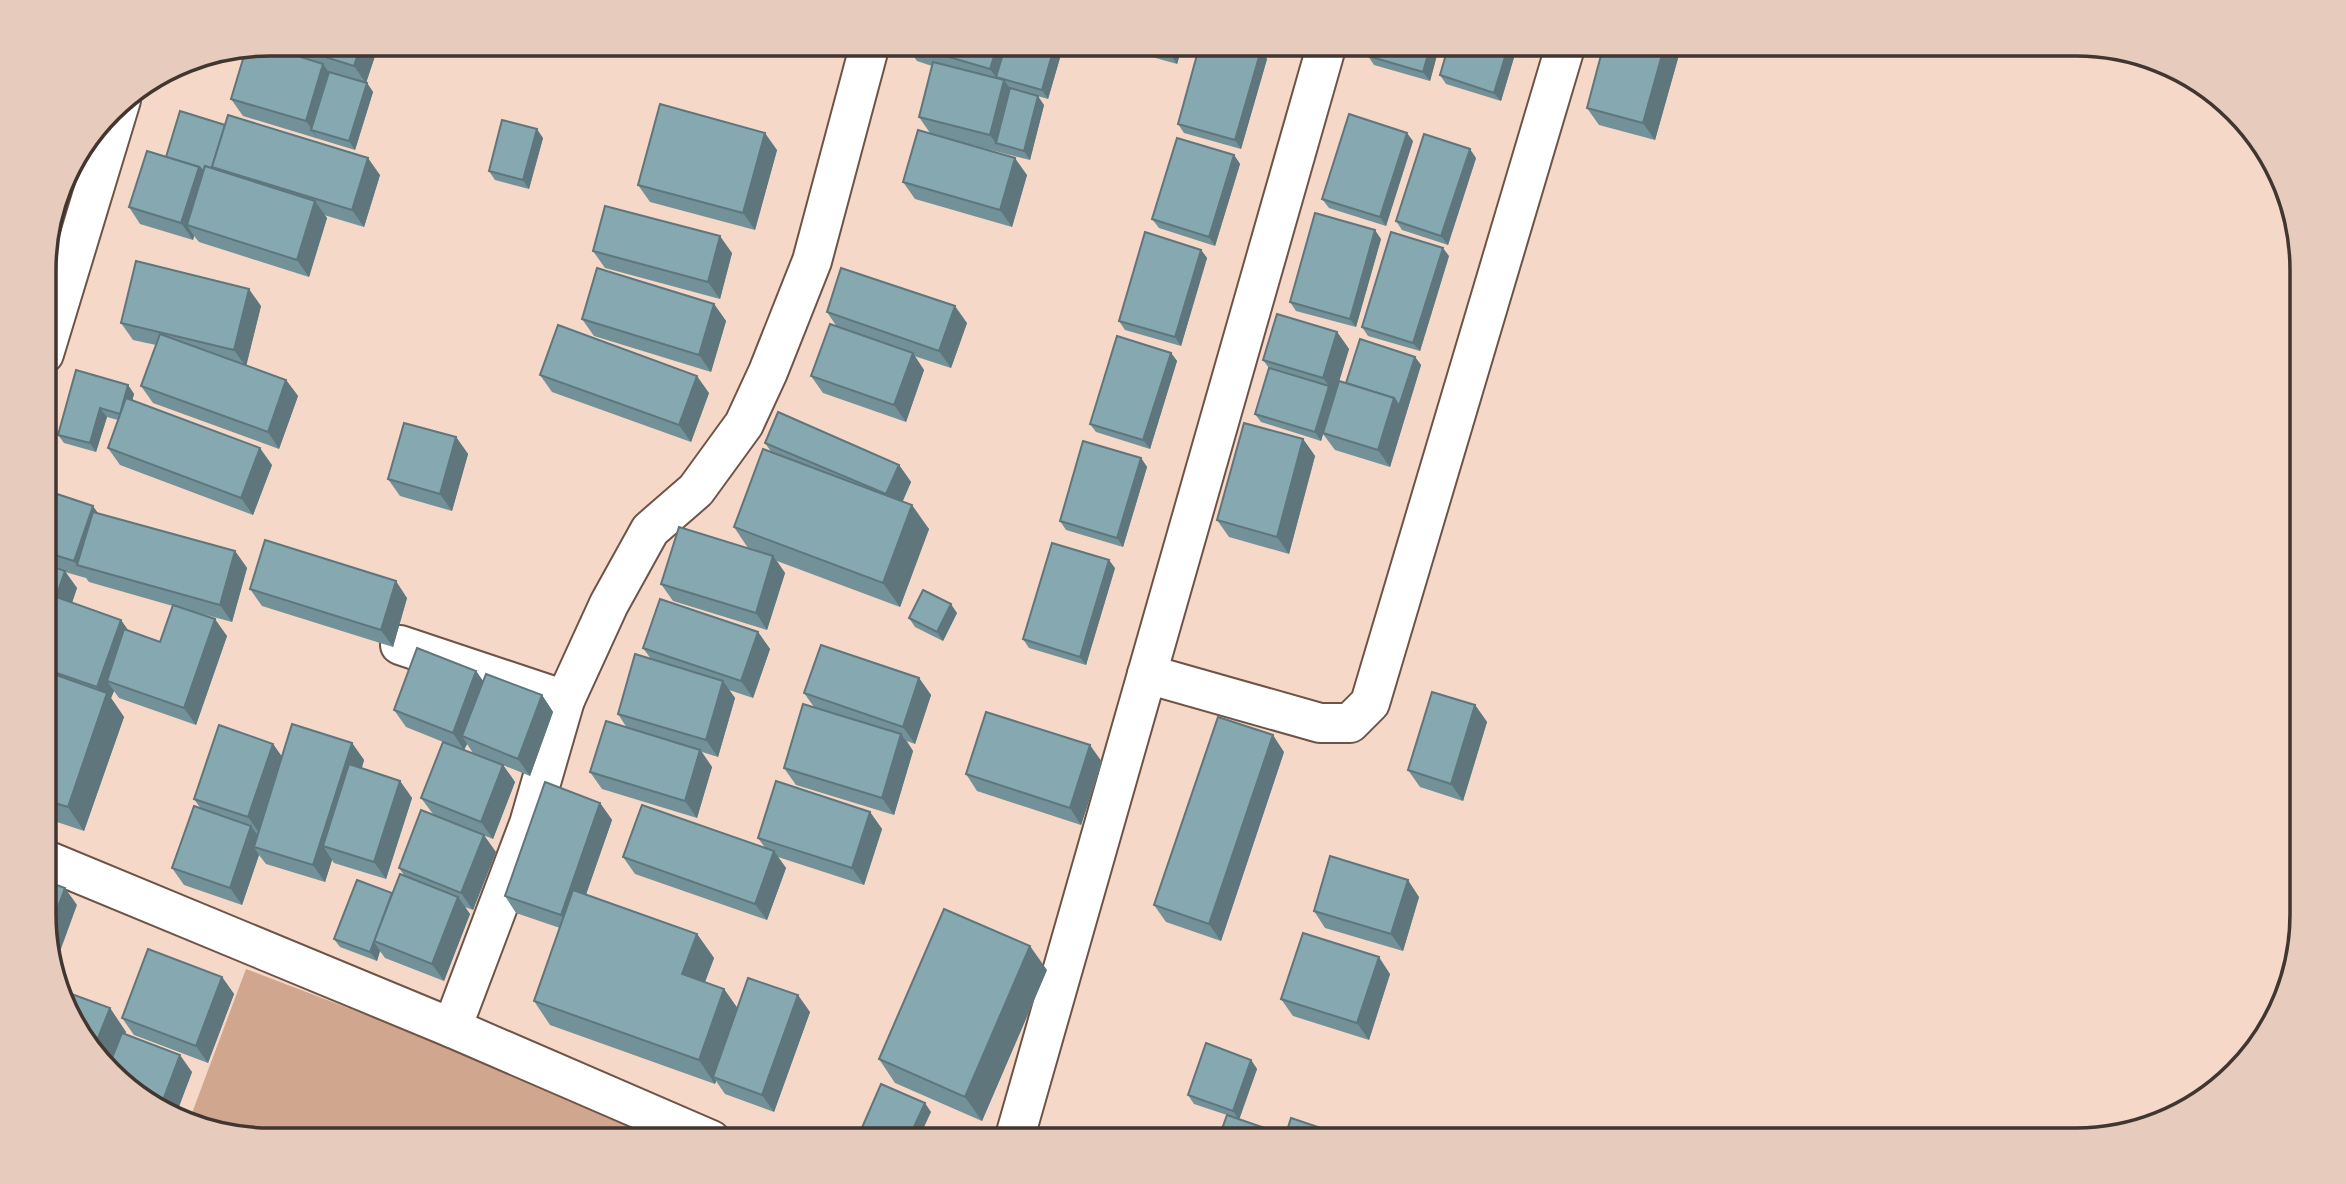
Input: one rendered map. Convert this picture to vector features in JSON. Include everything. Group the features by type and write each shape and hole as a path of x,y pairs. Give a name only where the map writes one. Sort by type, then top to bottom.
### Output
{"street":[{"path":"453,1028 529,824 565,700 609,604 650,530 696,490 744,424 754,403 812,261 867,56"},
{"path":"1017,1128 1324,56"},
{"path":"1147,674 1320,723 1350,723 1370,703 1562,56"},
{"path":"56,314 113,125"},
{"path":"400,645 565,700"},
{"path":"56,864 453,1028 683,1128"}],"shaded area":[{"path":"246,969 663,1128 256,1128 229,1124 192,1113"}],"building":[{"path":"298,56 323,64 306,121 231,99 243,58"},
{"path":"322,56 357,56 354,66"},
{"path":"946,56 994,56 990,69"},
{"path":"1002,56 1052,56 1042,90 996,77"},
{"path":"1197,56 1259,56 1235,140 1178,124"},
{"path":"1368,56 1428,56 1423,72"},
{"path":"1446,56 1505,56 1494,93 1440,75"},
{"path":"1601,56 1662,56 1643,123 1587,108"},
{"path":"933,62 1004,80 990,135 919,117"},
{"path":"329,72 367,83 349,141 311,130"},
{"path":"1010,88 1038,96 1024,151 996,143"},
{"path":"660,104 765,133 743,213 638,185"},
{"path":"180,111 225,125 213,169 205,166 203,171 199,167 166,157"},
{"path":"1349,114 1407,133 1380,217 1322,199"},
{"path":"228,115 368,158 352,210 212,167"},
{"path":"502,120 537,129 523,180 489,171"},
{"path":"918,130 1015,158 1000,210 903,182"},
{"path":"1424,134 1470,149 1441,236 1396,221"},
{"path":"1177,138 1234,155 1209,237 1152,219"},
{"path":"147,151 199,167 181,223 129,207"},
{"path":"205,166 315,201 297,260 187,225"},
{"path":"605,206 720,236 708,282 593,251"},
{"path":"1315,213 1375,230 1350,319 1290,302"},
{"path":"1145,232 1201,250 1175,337 1119,321"},
{"path":"1391,232 1443,248 1413,343 1362,327"},
{"path":"136,261 249,289 234,350 121,323"},
{"path":"597,268 714,304 699,355 582,319"},
{"path":"841,268 955,306 939,351 827,312"},
{"path":"1277,314 1337,332 1323,378 1263,360"},
{"path":"830,324 913,353 894,405 811,376"},
{"path":"558,325 697,376 679,425 540,375"},
{"path":"160,334 286,380 268,432 141,386"},
{"path":"1117,336 1171,353 1143,440 1090,424"},
{"path":"1360,339 1415,357 1399,406 1394,398 1346,383"},
{"path":"1269,368 1329,386 1315,432 1255,414"},
{"path":"76,370 128,385 120,414 100,408 90,443 58,435"},
{"path":"1339,381 1394,398 1378,450 1323,433"},
{"path":"126,398 260,448 241,498 108,448"},
{"path":"778,412 899,465 886,494 765,443"},
{"path":"404,423 456,437 440,494 388,479"},
{"path":"1244,423 1303,439 1277,537 1217,520"},
{"path":"1083,441 1141,458 1117,538 1060,521"},
{"path":"763,449 912,505 883,583 734,527"},
{"path":"56,494 93,506 74,561 56,555"},
{"path":"93,512 235,551 220,605 77,565"},
{"path":"679,527 773,556 756,613 661,584"},
{"path":"265,540 396,581 381,630 250,589"},
{"path":"1052,543 1109,560 1080,657 1023,639"},
{"path":"56,568 65,571 56,597"},
{"path":"923,590 951,604 937,632 909,618"},
{"path":"56,597 121,620 97,687 56,673"},
{"path":"660,599 758,632 741,681 643,648"},
{"path":"173,605 215,619 184,708 107,681 124,629 160,642"},
{"path":"821,645 919,678 903,727 804,693"},
{"path":"417,648 476,671 453,733 394,710"},
{"path":"635,654 723,681 706,740 618,714"},
{"path":"486,674 542,695 518,759 462,736"},
{"path":"56,675 107,693 68,807 56,803"},
{"path":"1432,692 1475,705 1451,784 1408,770"},
{"path":"803,704 901,734 882,798 784,768"},
{"path":"986,712 1090,745 1070,808 966,774"},
{"path":"1218,717 1273,735 1209,924 1154,905"},
{"path":"606,721 700,750 685,801 590,772"},
{"path":"292,724 352,743 313,865 254,847"},
{"path":"219,725 273,744 248,817 194,799"},
{"path":"443,742 503,765 481,822 421,798"},
{"path":"349,764 400,781 374,862 323,846"},
{"path":"776,781 870,812 852,868 758,838"},
{"path":"545,782 600,803 561,915 505,896"},
{"path":"642,805 774,851 755,904 623,857"},
{"path":"194,806 251,826 230,888 172,868"},
{"path":"421,810 484,835 461,893 399,868"},
{"path":"1330,856 1408,880 1391,934 1314,911"},
{"path":"400,874 458,897 432,964 374,941"},
{"path":"357,880 392,893 370,952 334,939"},
{"path":"56,885 65,888 56,913"},
{"path":"573,890 697,934 682,974 724,989 699,1060 534,1001"},
{"path":"944,909 1030,946 965,1097 879,1059"},
{"path":"1303,933 1379,957 1357,1023 1281,999"},
{"path":"148,949 222,977 196,1046 122,1018"},
{"path":"748,978 798,995 762,1095 713,1077"},
{"path":"72,994 110,1008 97,1040"},
{"path":"122,1033 180,1055 163,1099 129,1075 112,1058"},
{"path":"1206,1043 1251,1060 1233,1111 1188,1095"},
{"path":"881,1084 925,1103 914,1128 862,1128"},
{"path":"1227,1115 1265,1128 1222,1128"},
{"path":"1291,1118 1321,1128 1288,1128"}]}
